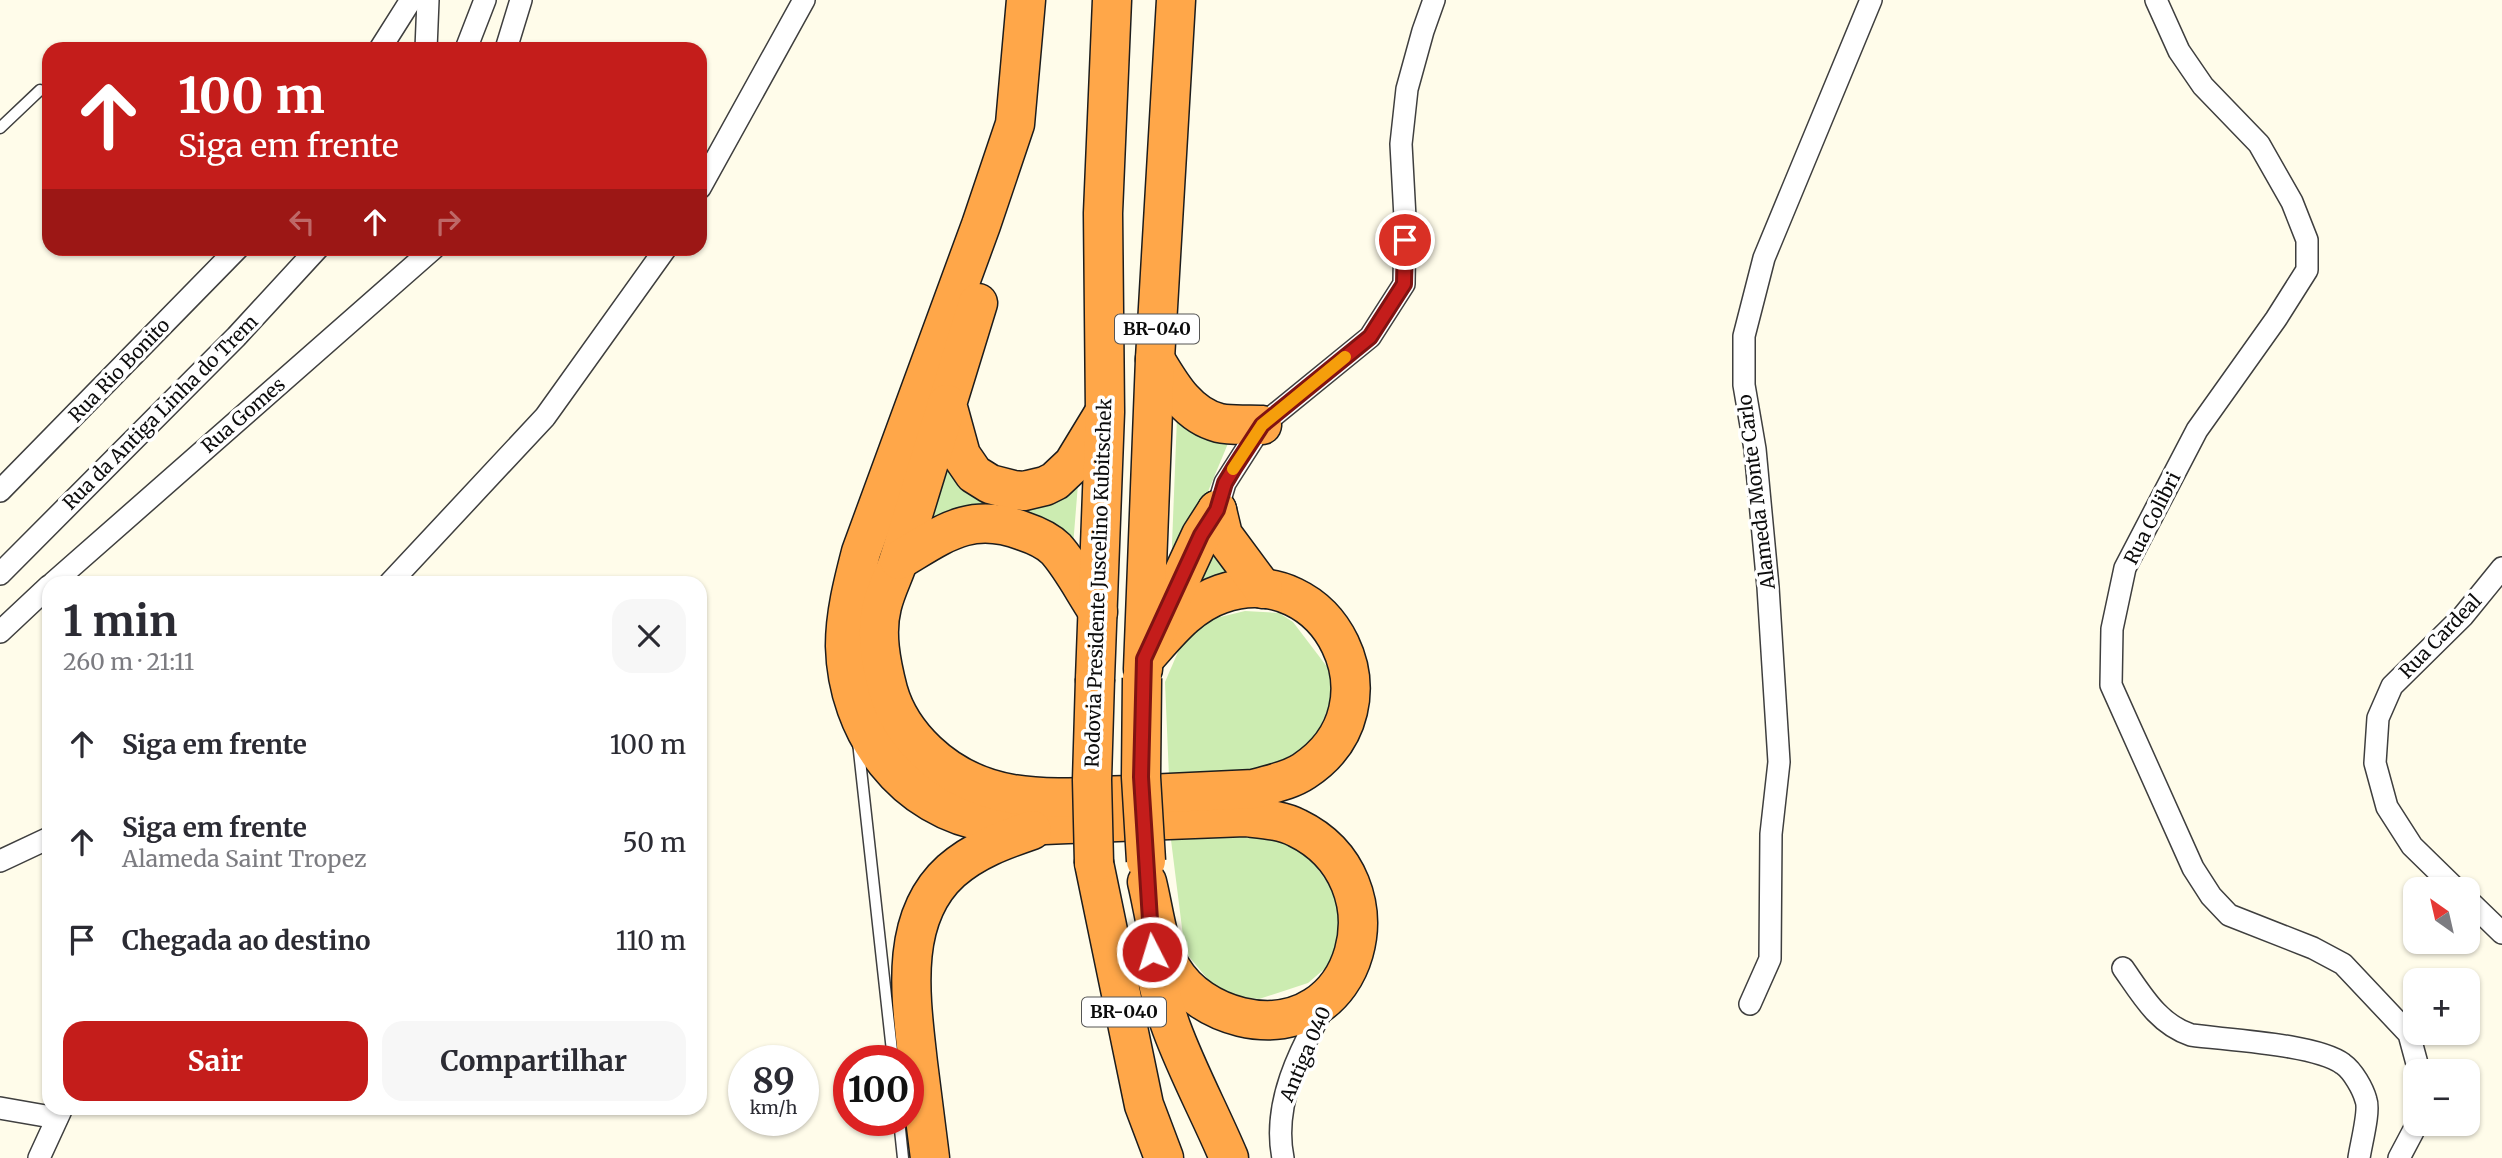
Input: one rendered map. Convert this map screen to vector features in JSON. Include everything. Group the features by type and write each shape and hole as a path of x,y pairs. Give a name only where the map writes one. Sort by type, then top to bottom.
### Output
{"highway":[{"path":"1026,0 1015,124 861,552 853,583 845,648 852,694 863,726 880,755 915,792 946,810 988,823 1048,825 1245,817 1294,826 1310,835 1337,860 1353,887 1358,921 1352,962 1333,993 1302,1013 1265,1020 1229,1014 1189,990 1171,967 1146,872"},
{"path":"1047,0 1032,128 899,560 882,606 880,653 892,704 904,726 934,759 968,781 1004,793 1041,798 1254,789 1301,773 1325,753 1342,730 1348,715 1352,687 1347,662 1337,639 1322,617 1285,593 1263,589 1221,594 1200,604 1182,618 1143,668"},
{"name":"Rodovia Presidente Juscelino Kubitschek","path":"1112,0 1103,213 1105,412 1092,780 1094,863 1144,1105 1164,1158"},
{"name":"BR-040","path":"1176,0 1155,359 1141,777 1152,952 1160,997 1189,1070 1229,1158"},
{"path":"1155,359 1174,390 1189,407 1221,424 1262,425"},
{"path":"947,404 961,455 974,474 990,484 1024,491 1045,486 1065,473 1105,412"},
{"path":"1143,668 1201,535 1217,510"},
{"path":"1217,510 1223,535 1263,589"},
{"path":"899,560 952,529 982,522 1010,527 1039,537 1055,548 1098,612"},
{"path":"930,1158 911,986 915,943 921,916 938,886 961,862 993,844 1048,825"},
{"path":"1143,1158 1146,1125 1144,1105"}],"street":[{"path":"384,42 411,0"},
{"path":"426,42 429,0"},
{"path":"470,42 485,0"},
{"path":"508,42 521,0"},
{"path":"707,175 804,0"},
{"path":"1217,510 1225,483 1262,425 1370,337 1404,284 1405,218 1401,145 1407,89 1434,0"},
{"name":"Alameda Monte Carlo","path":"1750,1004 1770,959 1771,834 1779,762 1768,587 1755,449 1744,385 1744,335 1764,258 1871,0"},
{"name":"Rua Colibri","path":"2156,0 2185,60 2203,86 2259,144 2291,202 2307,240 2307,270 2276,320 2197,430 2125,568 2112,629 2111,685 2193,868 2211,896 2230,915 2313,948 2343,964 2409,1034 2416,1059"},
{"name":"Rua Rio Bonito","path":"0,491 230,256"},
{"name":"Rua da Antiga Linha do Trem","path":"0,574 236,337 311,256"},
{"name":"Rua Gomes","path":"60,576 425,256"},
{"path":"396,576 545,416 660,256"},
{"name":"Rua Cardeal","path":"2444,877 2412,846 2388,807 2375,763 2378,718 2392,686 2463,617 2502,568"},
{"name":"Rua Gomes","path":"0,632 42,592"},
{"path":"0,861 42,841"},
{"path":"2480,912 2502,933"},
{"path":"2123,968 2152,1008 2168,1025 2179,1031 2191,1035 2296,1048 2344,1064 2368,1102 2359,1158"},
{"name":"Antiga 040","path":"1283,1158 1279,1128 1283,1103 1315,1024 1333,993"},
{"path":"0,1108 42,1112"},
{"path":"39,1158 58,1115"},
{"path":"2399,1158 2411,1136"}],"lane":[{"path":"0,128 40,90"},
{"path":"852,694 891,1045"},
{"path":"901,1136 903,1158"}],"green space":[{"path":"1177,417 1229,441 1175,571 1171,570"},
{"path":"949,448 956,461 1078,484 1073,546 922,528"},
{"path":"1211,539 1237,577 1188,592"},
{"path":"1245,611 1279,613 1293,622 1328,668 1332,681 1332,699 1314,741 1266,770 1169,777 1165,682 1181,645 1193,630 1212,619"},
{"path":"1230,836 1283,840 1313,862 1331,888 1342,917 1340,942 1330,964 1308,983 1259,999 1236,996 1211,983 1185,952 1171,840"}],"slow traffic":[{"path":"1233,469 1262,425 1345,357"}],"route":[{"path":"1152,952 1141,777 1144,659 1201,535 1217,510 1225,483 1234,468 1262,425 1370,337 1404,284 1405,240"}]}
